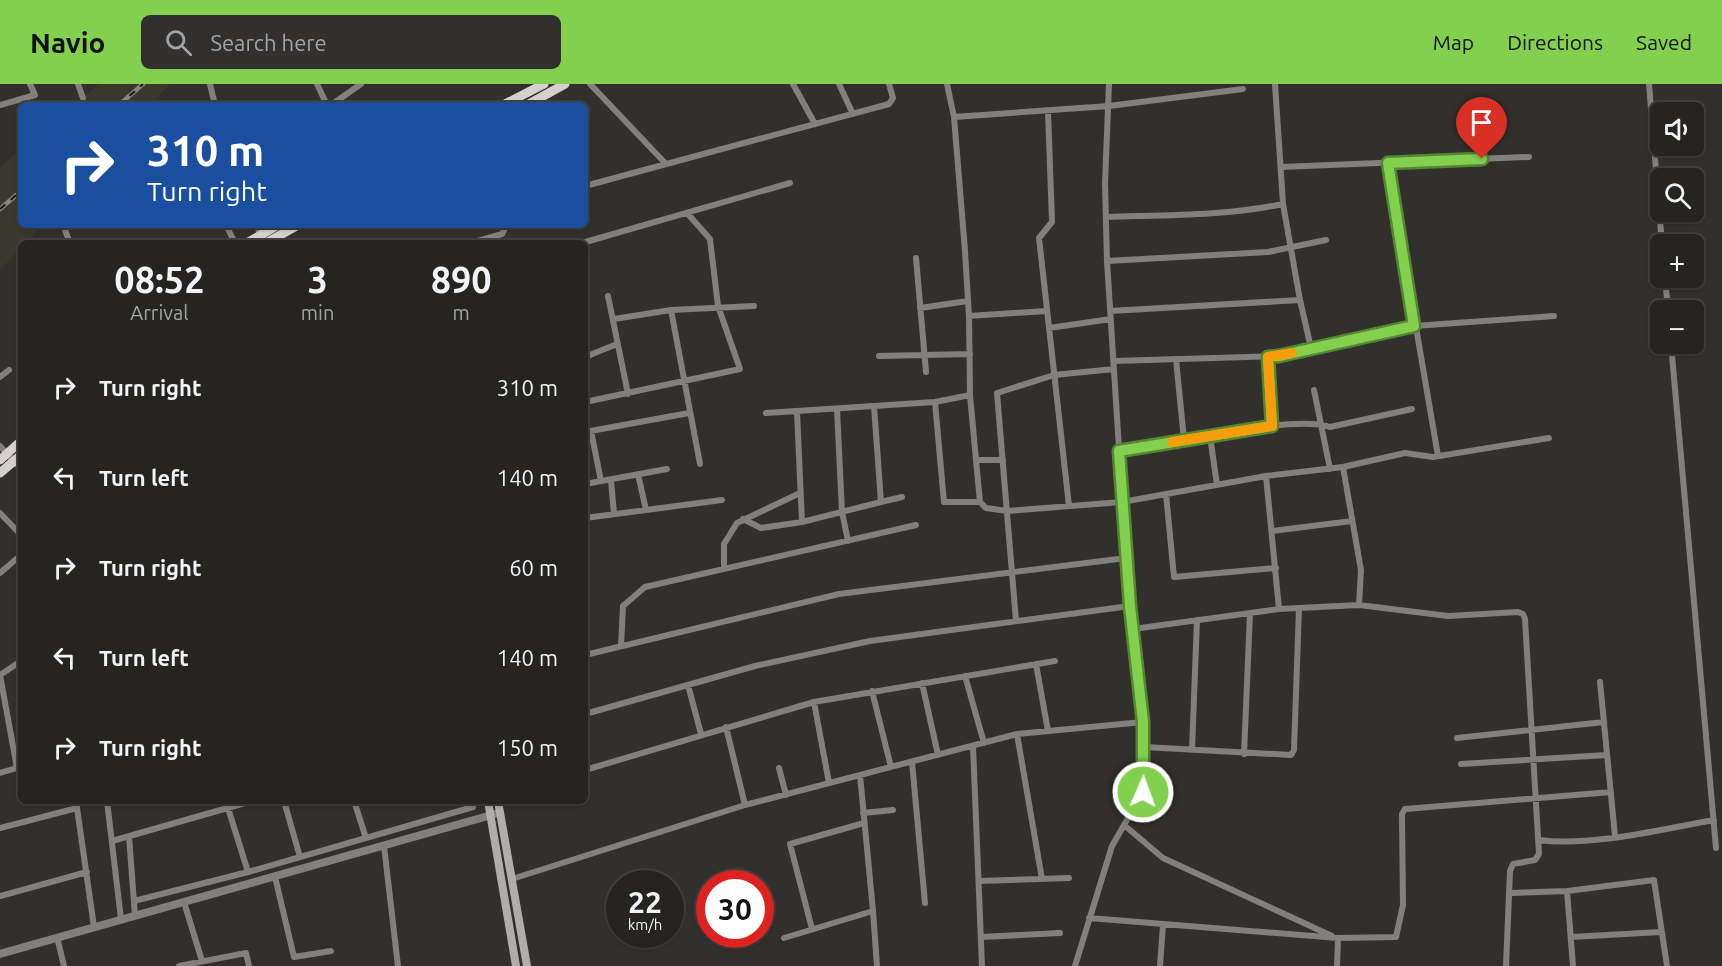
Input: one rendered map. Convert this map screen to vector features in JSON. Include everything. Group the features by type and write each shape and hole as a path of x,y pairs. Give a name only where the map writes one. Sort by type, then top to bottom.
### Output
{"main road":[{"path":"509,102 544,84"},
{"path":"532,102 565,84"},
{"path":"263,239 275,228"},
{"path":"263,239 290,228"},
{"path":"3,457 18,444"},
{"path":"0,473 18,463"},
{"path":"490,804 495,814 512,879 527,966"},
{"path":"497,804 495,814 516,966"}],"street":[{"path":"0,105 35,95 30,84"},
{"path":"78,84 83,98"},
{"path":"210,84 214,102"},
{"path":"317,84 327,102"},
{"path":"334,102 361,84"},
{"path":"590,84 666,164"},
{"path":"793,84 815,124"},
{"path":"839,84 853,114"},
{"path":"588,185 889,104 893,98 889,84"},
{"path":"946,84 954,117 969,316 970,395 976,460 980,502 986,508 1007,511 1122,502 1266,476 1343,467 1405,453 1438,456 1549,438"},
{"path":"1075,966 1112,846 1143,792 1143,722 1126,558 1107,261 1109,84"},
{"path":"1275,84 1283,204 1311,348"},
{"path":"1649,84 1661,234"},
{"path":"954,117 1109,106 1243,89"},
{"path":"1048,111 1052,222 1040,238 1069,506"},
{"path":"1281,167 1529,157"},
{"path":"1388,163 1438,456"},
{"path":"588,241 790,183"},
{"path":"1106,217 1198,214 1256,209 1283,204"},
{"path":"588,401 684,383 740,369 718,306 710,239 687,213"},
{"path":"481,240 502,234 505,228"},
{"path":"65,230 69,240"},
{"path":"1107,261 1268,252 1326,240"},
{"path":"916,258 926,372"},
{"path":"608,296 628,394"},
{"path":"1110,310 1300,300"},
{"path":"920,308 968,301"},
{"path":"614,319 671,310 754,306"},
{"path":"671,310 700,464"},
{"path":"969,316 1047,311"},
{"path":"1114,361 1268,357 1414,326 1554,316"},
{"path":"1049,328 1111,319"},
{"path":"588,356 617,344"},
{"path":"879,356 970,354"},
{"path":"1672,354 1716,848"},
{"path":"1268,357 1272,426"},
{"path":"1176,359 1184,440"},
{"path":"1016,621 997,393 1054,375 1114,369"},
{"path":"0,377 9,370"},
{"path":"1314,390 1330,469"},
{"path":"766,413 935,402 970,395"},
{"path":"935,402 944,502 980,502"},
{"path":"874,406 880,502"},
{"path":"837,409 842,512 848,541"},
{"path":"1119,451 1272,426 1319,422 1330,426 1412,409"},
{"path":"797,412 802,522"},
{"path":"601,481 588,432 689,413"},
{"path":"1210,436 1217,485"},
{"path":"0,446 3,457 18,462"},
{"path":"976,460 1003,460"},
{"path":"1343,467 1361,570 1359,605"},
{"path":"588,483 668,469"},
{"path":"638,474 646,510"},
{"path":"1266,476 1278,609"},
{"path":"611,480 614,514"},
{"path":"724,569 724,544 737,523 801,493"},
{"path":"1166,494 1174,577 1276,568"},
{"path":"743,519 761,528 802,522 902,497"},
{"path":"588,518 722,500"},
{"path":"0,513 18,532"},
{"path":"1272,531 1352,521"},
{"path":"621,646 623,606 645,587 916,525"},
{"path":"0,573 18,558"},
{"path":"588,654 839,594 1126,558"},
{"path":"1133,629 1278,609 1359,605 1448,616 1522,614 1527,625 1539,854 1535,860 1513,864 1510,871 1506,966"},
{"path":"588,713 755,666 870,641 1130,606"},
{"path":"1144,747 1287,757 1294,750 1299,608"},
{"path":"1244,754 1250,613"},
{"path":"1192,750 1197,620"},
{"path":"588,769 814,702 1055,661"},
{"path":"18,663 0,675 18,762"},
{"path":"1036,664 1048,731"},
{"path":"964,676 984,743"},
{"path":"1600,682 1615,836"},
{"path":"922,683 938,755"},
{"path":"688,685 701,734"},
{"path":"872,691 891,767"},
{"path":"814,702 829,783"},
{"path":"512,879 745,805 1017,734 1143,722"},
{"path":"1457,738 1532,732 1604,722"},
{"path":"726,727 745,805"},
{"path":"1017,734 1042,879"},
{"path":"973,746 982,966"},
{"path":"1461,764 1607,755"},
{"path":"912,762 925,903"},
{"path":"0,773 18,767"},
{"path":"779,768 786,795"},
{"path":"860,775 877,966"},
{"path":"1089,918 1338,938 1396,937 1403,905 1402,814 1405,809 1611,792"},
{"path":"107,804 121,920"},
{"path":"112,841 242,804"},
{"path":"285,804 300,857"},
{"path":"355,804 366,838"},
{"path":"134,901 249,872 473,807 472,804"},
{"path":"0,828 77,805 94,927"},
{"path":"228,808 249,872"},
{"path":"863,813 893,810"},
{"path":"0,954 495,814"},
{"path":"1539,840 1562,842 1615,836 1714,820"},
{"path":"812,929 790,844 864,823"},
{"path":"1124,825 1163,858 1338,938"},
{"path":"129,836 135,916"},
{"path":"384,846 398,966"},
{"path":"0,896 87,872"},
{"path":"275,876 294,957 330,951"},
{"path":"979,881 1069,879"},
{"path":"1510,893 1567,891 1654,880 1667,966"},
{"path":"1567,891 1573,966"},
{"path":"184,902 202,962"},
{"path":"784,938 873,911"},
{"path":"1160,966 1163,925"},
{"path":"1571,937 1661,932"},
{"path":"981,937 1060,933"},
{"path":"57,938 64,966"},
{"path":"1337,966 1338,938"},
{"path":"179,966 246,953 249,966"}],"shaded area":[{"path":"99,84 170,84 154,102 78,102"},
{"path":"18,152 18,228 39,228 29,240 18,240 18,251 0,270 0,167"}],"railway":[{"path":"122,102 143,84"},
{"path":"0,209 18,194"}],"slow traffic":[{"path":"1172,442 1272,426 1268,357 1292,353"}],"route":[{"path":"1143,792 1145,774 1143,722 1130,606 1119,451 1272,426 1268,357 1414,326 1388,163 1482,159"}]}
